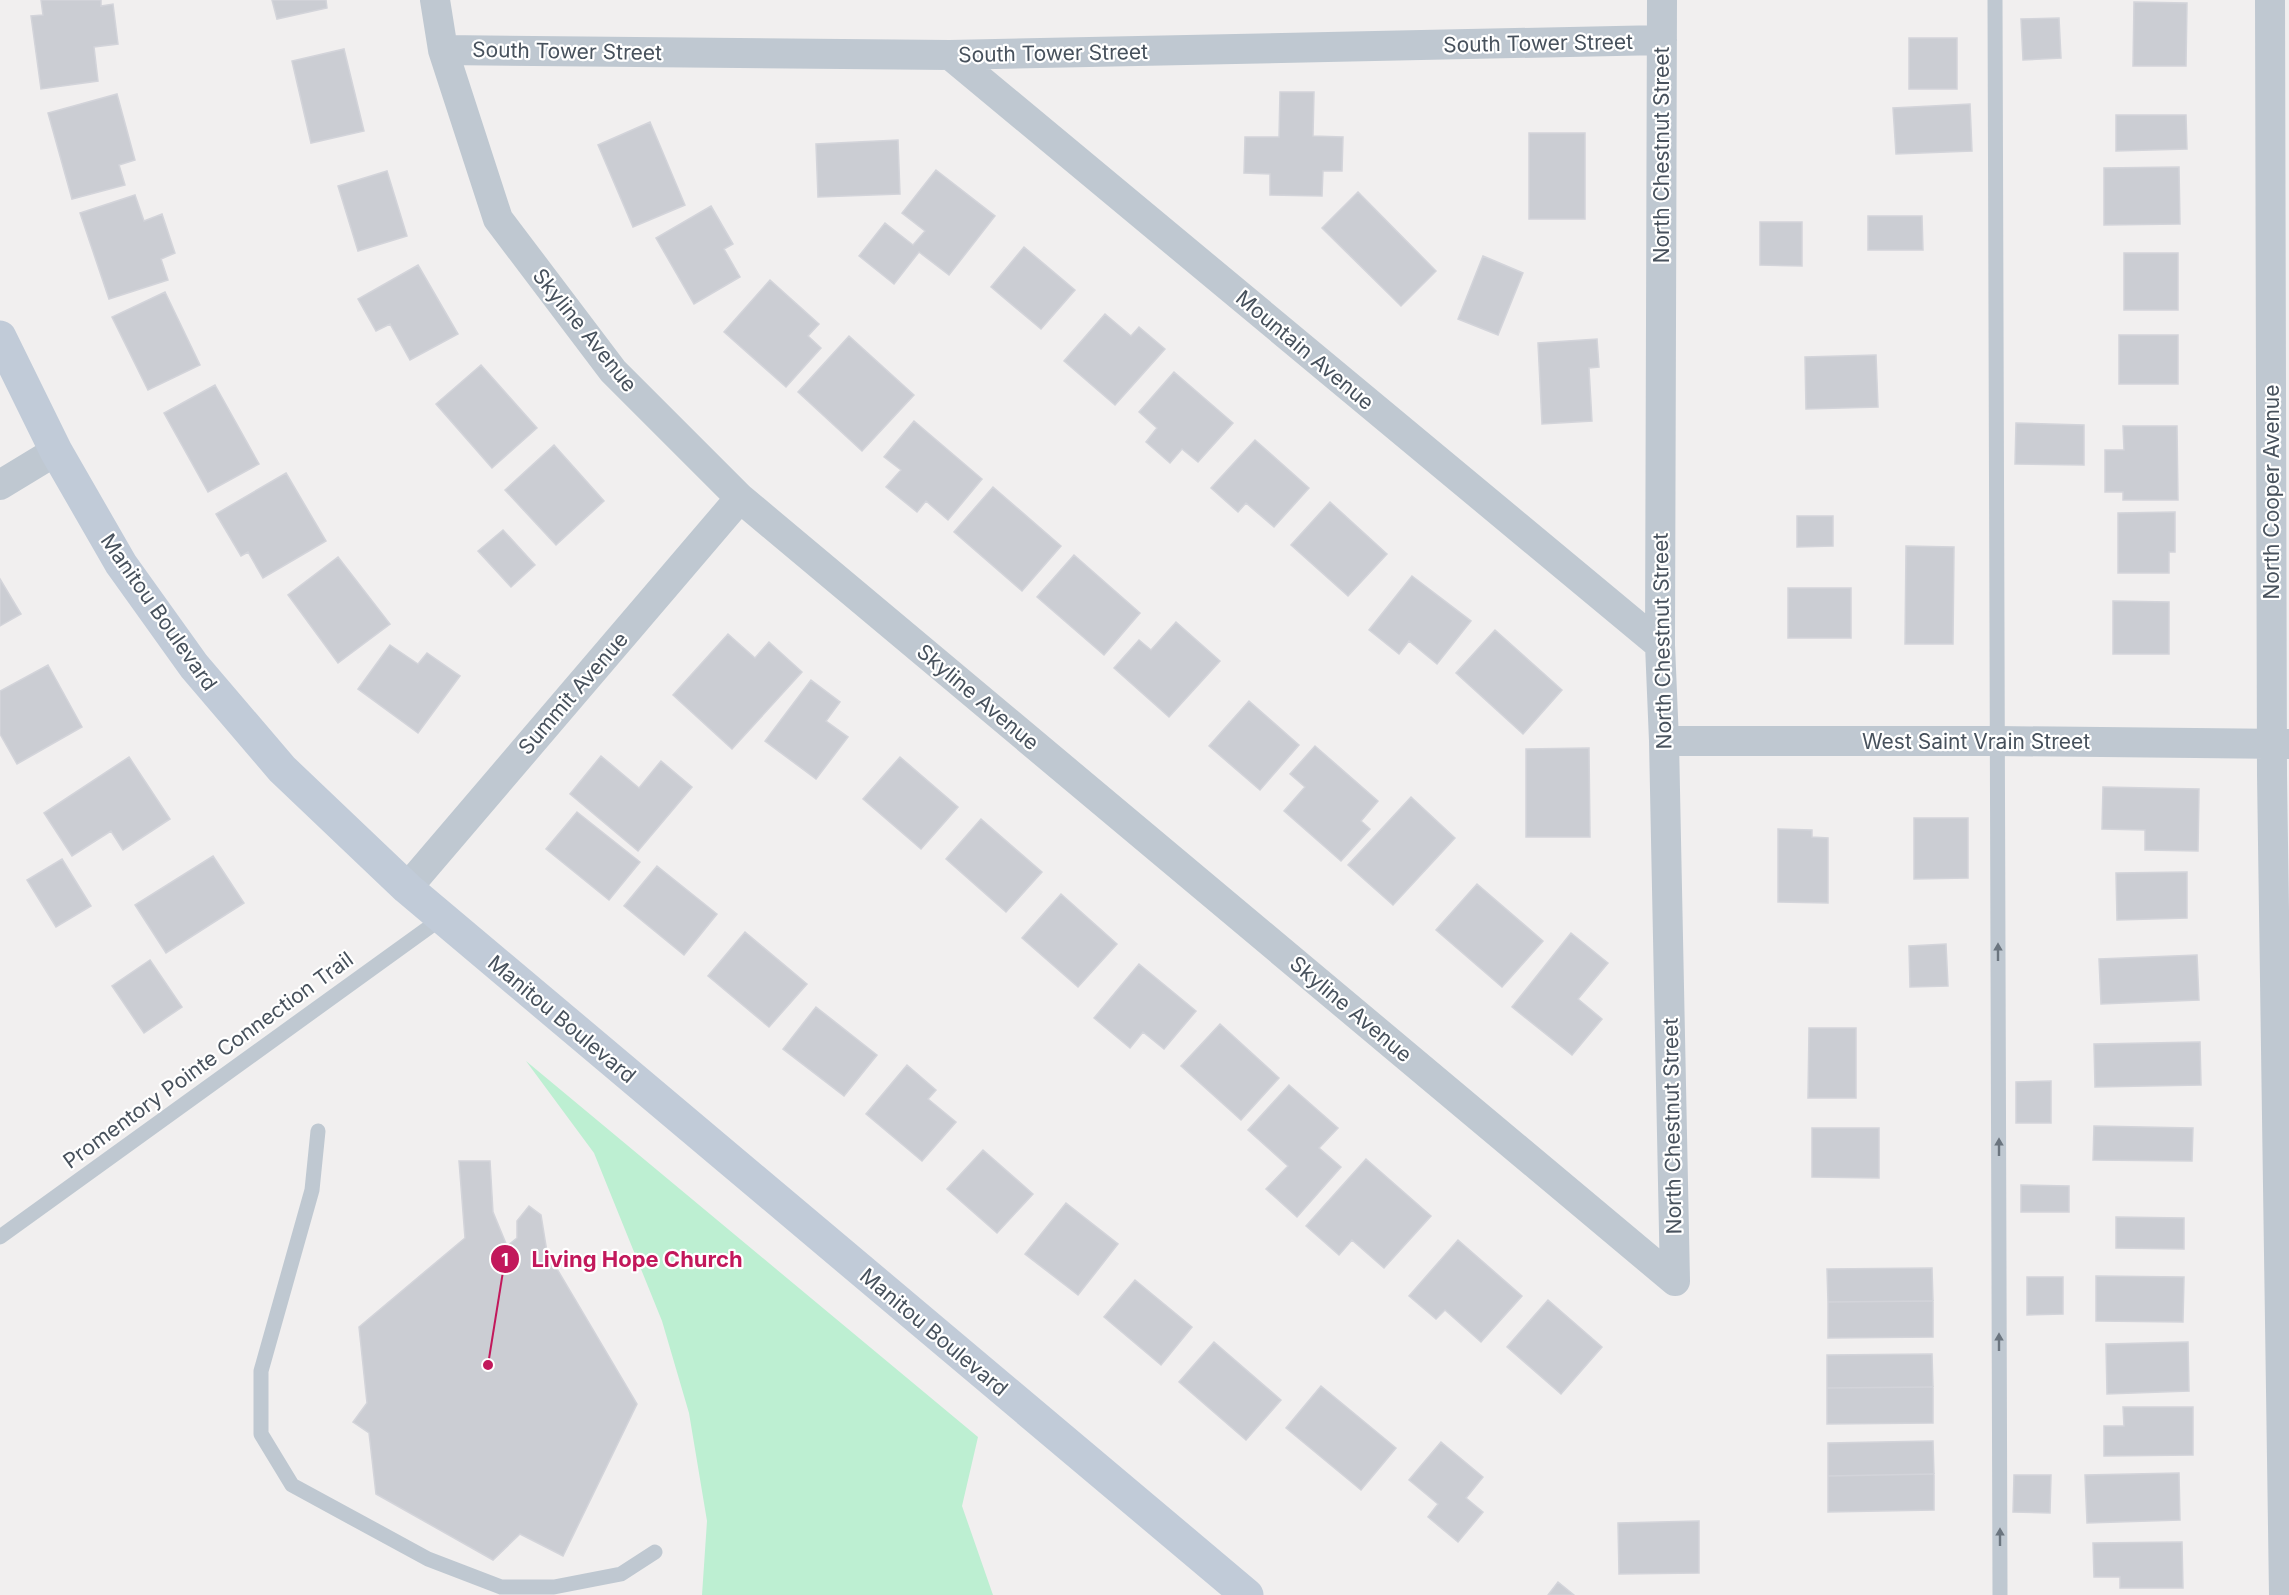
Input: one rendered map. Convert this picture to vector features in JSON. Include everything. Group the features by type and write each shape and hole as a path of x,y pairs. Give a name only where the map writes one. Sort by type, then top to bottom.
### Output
{"street":[{"name":"Skyline Avenue","path":"435,0 443,50 498,219 613,372 740,498 1675,1281"},
{"name":"North Chestnut Street","path":"1662,0 1660,645 1675,1281"},
{"name":"North Cooper Avenue","path":"2270,0 2280,468 2284,1595"},
{"name":"South Tower Street","path":"443,50 950,55 1662,40"},
{"name":"Mountain Avenue","path":"950,55 1660,645"},
{"name":"Manitou Boulevard","path":"0,337 56,451 121,564 194,666 282,769 406,888 1247,1595"},
{"path":"0,485 56,451"},
{"name":"Summit Avenue","path":"406,888 740,498"},
{"name":"West Saint Vrain Street","path":"1664,741 2280,744"}],"lane":[{"path":"1995,0 2000,1595"},
{"name":"Promentory Pointe Connection Trail","path":"0,1237 442,918"},
{"path":"318,1131 312,1190 261,1371 261,1434 292,1485 428,1559 501,1587 554,1587 621,1574 655,1552"}],"green space":[{"path":"526,1061 978,1437 962,1506 993,1595 702,1595 707,1521 689,1413 662,1321 594,1153"}],"building":[{"path":"41,0 101,0 101,6 113,4 118,44 94,47 98,81 41,89 31,16 43,15"},
{"path":"272,0 326,0 327,8 277,19"},
{"path":"2134,2 2187,3 2186,66 2133,66"},
{"path":"2059,18 2061,58 2023,60 2021,19"},
{"path":"1909,38 1957,38 1957,89 1909,89"},
{"path":"344,49 364,131 311,143 292,61"},
{"path":"1280,92 1314,92 1313,136 1343,137 1342,171 1323,171 1322,196 1270,195 1270,174 1244,173 1245,137 1279,137"},
{"path":"117,94 135,160 119,165 125,185 72,199 48,113"},
{"path":"1970,104 1972,151 1896,154 1893,108"},
{"path":"2116,115 2186,115 2187,149 2116,151"},
{"path":"650,122 685,205 633,227 598,145"},
{"path":"1529,133 1585,133 1585,219 1529,219"},
{"path":"898,140 900,194 818,197 816,144"},
{"path":"2179,167 2180,224 2104,225 2104,168"},
{"path":"936,170 995,216 949,275 919,252 894,284 859,256 885,223 913,245 925,231 902,213"},
{"path":"387,171 407,236 358,251 338,186"},
{"path":"1358,192 1436,271 1401,306 1322,228"},
{"path":"135,195 144,221 162,214 175,253 161,259 168,280 109,299 80,213"},
{"path":"711,206 733,244 724,249 740,277 694,304 656,238"},
{"path":"1868,216 1922,216 1923,250 1868,250"},
{"path":"1760,222 1802,222 1802,266 1760,265"},
{"path":"1024,247 1075,290 1041,329 991,287"},
{"path":"2124,253 2178,253 2178,310 2124,310"},
{"path":"1483,256 1523,273 1498,335 1458,319"},
{"path":"418,265 458,334 410,360 390,324 376,331 358,299"},
{"path":"770,280 819,324 808,336 821,348 786,387 724,332"},
{"path":"165,292 200,365 148,390 112,317"},
{"path":"1105,314 1131,336 1139,327 1165,349 1115,405 1064,361"},
{"path":"2119,335 2178,335 2178,384 2119,384"},
{"path":"849,336 914,395 862,451 798,392"},
{"path":"1597,339 1599,367 1589,368 1592,421 1542,424 1538,343"},
{"path":"1876,355 1878,407 1806,409 1805,357"},
{"path":"481,365 537,428 492,468 436,404"},
{"path":"1174,372 1233,423 1198,462 1182,449 1170,463 1146,442 1157,428 1139,412"},
{"path":"215,385 259,464 208,492 164,413"},
{"path":"914,421 982,479 948,520 926,501 917,512 886,487 901,470 884,457"},
{"path":"2016,423 2084,425 2084,465 2015,464"},
{"path":"2123,426 2177,426 2178,500 2123,500 2123,492 2105,492 2105,450 2124,450"},
{"path":"1255,440 1309,488 1274,527 1246,503 1238,512 1211,488"},
{"path":"554,445 604,501 556,545 505,490"},
{"path":"286,473 326,541 263,578 248,552 241,556 216,514"},
{"path":"993,487 1061,546 1022,591 954,532"},
{"path":"1330,502 1387,554 1348,596 1291,545"},
{"path":"2175,512 2175,552 2169,552 2169,573 2118,573 2118,513"},
{"path":"1797,516 1833,516 1833,546 1797,547"},
{"path":"503,530 535,565 511,587 478,551"},
{"path":"1906,546 1954,547 1953,644 1905,644"},
{"path":"1074,555 1140,613 1104,655 1037,597"},
{"path":"338,557 390,624 338,663 288,595"},
{"path":"1412,576 1471,621 1437,664 1409,641 1399,654 1369,630"},
{"path":"0,579 21,614 0,626"},
{"path":"1788,588 1851,588 1851,638 1788,638"},
{"path":"2113,601 2169,602 2169,654 2113,654"},
{"path":"1176,622 1220,661 1169,717 1114,668 1139,640 1151,650"},
{"path":"1495,630 1562,690 1523,734 1456,673"},
{"path":"728,634 755,658 769,642 802,672 732,749 673,695"},
{"path":"390,645 418,664 427,653 460,676 418,733 358,689"},
{"path":"48,665 82,727 17,764 0,734 0,691"},
{"path":"811,680 840,702 826,721 848,737 816,779 765,741"},
{"path":"1249,701 1299,745 1260,790 1209,746"},
{"path":"1315,746 1378,801 1361,821 1370,829 1341,861 1284,811 1305,787 1290,774"},
{"path":"1589,748 1590,837 1526,837 1526,749"},
{"path":"601,756 639,788 661,761 692,787 638,851 570,794"},
{"path":"129,757 170,819 123,850 111,831 72,856 44,813"},
{"path":"900,757 958,807 921,849 863,799"},
{"path":"2103,787 2199,789 2198,851 2145,850 2145,830 2102,829"},
{"path":"1411,797 1455,838 1393,905 1348,865"},
{"path":"577,812 640,862 609,900 546,849"},
{"path":"1914,818 1968,818 1968,878 1914,879"},
{"path":"981,819 1042,872 1006,912 946,859"},
{"path":"1778,829 1812,830 1812,837 1828,838 1828,903 1778,902"},
{"path":"213,856 244,903 166,953 135,905"},
{"path":"62,859 91,906 56,927 27,880"},
{"path":"657,866 717,914 684,955 624,906"},
{"path":"2187,872 2187,918 2117,920 2116,873"},
{"path":"1477,884 1543,941 1502,987 1436,930"},
{"path":"1061,894 1117,944 1078,987 1022,938"},
{"path":"745,932 807,984 769,1027 708,976"},
{"path":"1571,933 1608,963 1578,999 1602,1019 1572,1055 1512,1007"},
{"path":"1946,944 1948,986 1910,987 1909,946"},
{"path":"2197,955 2199,1000 2101,1004 2099,959"},
{"path":"150,960 182,1007 144,1033 112,986"},
{"path":"1139,964 1196,1011 1164,1049 1143,1032 1130,1048 1094,1018"},
{"path":"816,1007 877,1055 844,1096 783,1049"},
{"path":"1220,1024 1279,1078 1241,1120 1181,1066"},
{"path":"1809,1028 1856,1028 1856,1098 1808,1098"},
{"path":"2200,1042 2201,1085 2095,1087 2094,1044"},
{"path":"907,1065 936,1090 928,1099 956,1122 922,1161 866,1114"},
{"path":"2051,1081 2051,1123 2016,1123 2016,1082"},
{"path":"1289,1085 1338,1128 1319,1148 1341,1167 1297,1217 1266,1189 1288,1166 1248,1130"},
{"path":"2094,1126 2193,1128 2192,1161 2093,1160"},
{"path":"1812,1128 1879,1128 1879,1178 1812,1177"},
{"path":"983,1150 1033,1194 997,1233 947,1189"},
{"path":"1366,1159 1431,1216 1384,1268 1352,1240 1339,1255 1306,1226"},
{"path":"459,1161 490,1161 493,1212 507,1246 517,1238 517,1221 529,1206 541,1215 547,1252 637,1404 563,1556 520,1534 493,1560 376,1494 369,1433 353,1422 367,1403 359,1327 465,1238"},
{"path":"2021,1185 2069,1186 2069,1212 2021,1212"},
{"path":"1066,1203 1118,1244 1078,1295 1025,1254"},
{"path":"2116,1217 2184,1218 2184,1249 2116,1248"},
{"path":"1458,1240 1522,1296 1481,1342 1445,1310 1436,1319 1409,1296"},
{"path":"1932,1268 1933,1301 1828,1302 1827,1269"},
{"path":"2096,1276 2184,1277 2183,1322 2096,1321"},
{"path":"2027,1277 2063,1277 2063,1314 2027,1315"},
{"path":"1135,1280 1192,1327 1161,1365 1104,1317"},
{"path":"1548,1300 1602,1347 1561,1394 1507,1347"},
{"path":"1933,1301 1933,1337 1828,1338 1828,1302"},
{"path":"1214,1342 1281,1400 1246,1440 1179,1382"},
{"path":"2188,1342 2189,1391 2107,1394 2106,1344"},
{"path":"1932,1354 1933,1387 1827,1388 1827,1355"},
{"path":"1321,1386 1396,1448 1361,1490 1286,1428"},
{"path":"1933,1387 1933,1423 1827,1424 1827,1388"},
{"path":"2123,1407 2193,1407 2193,1455 2104,1456 2104,1426 2124,1426"},
{"path":"1933,1441 1934,1474 1828,1476 1828,1443"},
{"path":"1441,1442 1483,1477 1466,1498 1483,1512 1458,1542 1428,1517 1438,1504 1409,1480"},
{"path":"2179,1473 2180,1520 2087,1523 2085,1475"},
{"path":"1934,1474 1934,1510 1828,1512 1828,1476"},
{"path":"2014,1475 2051,1475 2050,1513 2013,1512"},
{"path":"1699,1521 1699,1573 1619,1574 1618,1523"},
{"path":"2182,1542 2183,1588 2120,1588 2120,1577 2094,1577 2093,1543"},
{"path":"1558,1582 1574,1595 1548,1595"}],"place":[{"name":"Living Hope Church","path":"488,1365"}]}
